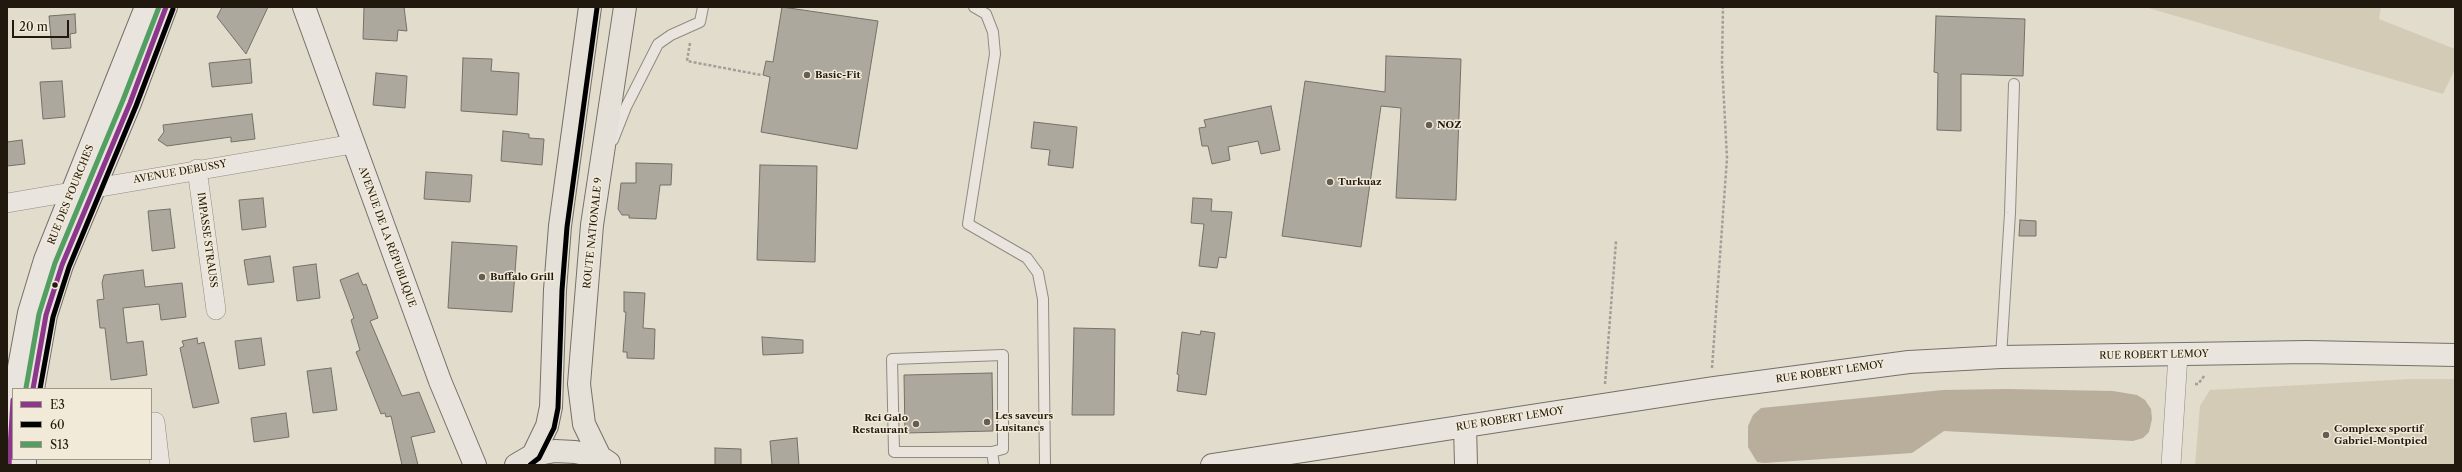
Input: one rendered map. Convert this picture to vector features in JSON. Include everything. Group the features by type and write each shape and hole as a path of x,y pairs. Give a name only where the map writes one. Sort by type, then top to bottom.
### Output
{"main road":[{"path":"524,460 547,426 551,407 554,290 560,226 590,7"},
{"name":"ROUTE NATIONALE 9","path":"606,461 584,424 579,384 592,225 625,7"},
{"path":"524,460 555,451 575,452 606,461"}],"street":[{"name":"RUE DES FOURCHES","path":"15,388 32,306 45,260 146,7"},
{"name":"RUE DES FOURCHES","path":"33,388 46,315 55,285 166,7"},
{"name":"AVENUE DE LA RÉPUBLIQUE","path":"304,7 440,381 467,442 475,465"},
{"name":"AVENUE DEBUSSY","path":"7,203 197,169 353,144"},
{"name":"IMPASSE STRAUSS","path":"197,169 216,310"},
{"name":"RUE ROBERT LEMOY","path":"1212,465 1713,388 1909,362 2001,356 2178,355 2307,352 2455,355"},
{"path":"2171,465 2178,355"},
{"path":"9,465 12,416"},
{"path":"155,422 160,465"},
{"path":"1465,426 1466,465"}],"lane":[{"path":"599,175 626,107 658,44 671,35 700,22 703,7"},
{"path":"974,7 986,14 993,32 995,54 968,224 1027,258 1038,273 1043,299 1045,465"},
{"path":"2001,356 2010,213 2014,84"},
{"path":"1004,355 1003,449 992,452 894,452 892,359 1004,355"},
{"path":"992,452 994,465"}],"path":[{"path":"1713,388 1712,364 1727,158 1722,64 1723,7"},
{"path":"683,40 690,41 687,61 761,75"},
{"path":"1605,404 1616,241"}],"shaded area":[{"path":"2145,7 2381,7 2379,19 2455,49 2455,69 2443,94"},
{"name":"Complexe sportif Gabriel-Montpied","path":"2410,379 2455,379 2455,465 2195,465 2200,406 2210,390"},
{"path":"2007,389 2113,391 2137,395 2145,400 2151,409 2152,419 2149,432 2143,438 2133,441 1944,431 1912,453 1764,463 1757,462 1748,447 1748,426 1753,415 1761,408 1943,390"}],"building":[{"path":"222,7 268,7 246,54 217,17"},
{"path":"364,7 404,7 407,31 398,30 397,41 363,39"},
{"path":"782,7 878,21 857,149 761,132 770,77 763,75 766,61 773,62"},
{"path":"75,14 76,33 70,34 71,48 52,49 49,16"},
{"path":"1936,16 2025,19 2023,76 1961,74 1961,131 1937,130 1938,73 1934,72"},
{"path":"1386,56 1461,59 1456,200 1396,198 1401,108 1381,106 1361,247 1282,236 1305,81 1385,92"},
{"path":"463,58 492,59 491,71 519,73 517,115 461,111"},
{"path":"250,59 252,83 212,87 209,63"},
{"path":"376,73 407,76 405,108 373,105"},
{"path":"62,81 65,117 43,119 40,82"},
{"path":"1271,106 1280,150 1261,154 1258,141 1228,147 1230,160 1212,164 1208,146 1202,146 1199,128 1206,127 1204,120"},
{"path":"252,114 255,139 231,142 231,137 167,146 158,140 164,132 163,125"},
{"path":"1034,122 1077,127 1073,168 1048,165 1050,150 1031,148"},
{"path":"503,131 529,134 529,138 544,139 542,165 501,161"},
{"path":"22,140 25,164 7,166 7,142"},
{"path":"636,163 672,164 671,185 660,185 656,219 629,218 629,215 622,215 618,209 621,183 636,183"},
{"path":"760,165 817,166 815,262 757,260"},
{"path":"426,172 472,175 470,202 424,199"},
{"path":"263,198 266,227 242,230 239,200"},
{"path":"1193,198 1212,199 1211,211 1232,212 1226,258 1219,257 1217,268 1199,266 1204,224 1191,223"},
{"path":"170,209 175,248 152,251 148,211"},
{"path":"2020,220 2036,221 2036,236 2019,236"},
{"name":"Buffalo Grill","path":"452,242 517,246 512,312 448,308"},
{"path":"270,256 274,282 248,285 244,260"},
{"path":"316,264 320,298 297,301 293,267"},
{"path":"143,270 145,287 182,283 186,317 161,320 159,304 123,308 127,343 143,341 147,375 111,380 105,328 100,328 97,300 104,299 102,283 104,275"},
{"path":"358,273 363,285 366,284 378,318 370,321 402,396 419,392 435,432 411,437 418,465 402,465 391,416 386,417 385,413 381,414 356,352 360,350 351,320 354,318 340,280"},
{"path":"624,292 645,293 643,328 655,329 654,359 627,358 627,352 623,352 626,312 624,312"},
{"path":"1074,328 1115,329 1114,415 1072,415"},
{"path":"1201,331 1215,333 1206,395 1177,391 1179,375 1177,374 1182,332 1200,335"},
{"path":"762,337 803,340 803,353 763,355"},
{"path":"197,338 198,344 204,342 219,403 193,408 180,348 184,346 182,341"},
{"path":"261,338 265,365 239,369 235,341"},
{"path":"331,368 337,410 313,413 307,371"},
{"path":"992,373 993,431 905,433 904,375"},
{"path":"286,413 289,437 254,442 251,418"},
{"path":"797,438 799,465 772,465 770,441"},
{"path":"715,448 741,449 741,465 715,465"}],"transit line":[{"name":"S13","path":"26,388 39,314 55,263 123,100 159,7"},
{"name":"E3","path":"33,388 46,315 62,265 130,103 166,7"},
{"name":"60","path":"530,465 539,458 554,428 558,408 562,290 567,227 597,8"},
{"name":"60","path":"40,388 53,317 69,267 136,106 173,9"},
{"name":"E3","path":"9,465 12,416"}],"place":[{"name":"Basic-Fit","path":"807,75"},
{"name":"NOZ","path":"1429,125"},
{"name":"Turkuaz","path":"1330,182"},
{"name":"Buffalo Grill","path":"482,277"},
{"name":"Les saveurs Lusitanes","path":"987,422"},
{"name":"Rei Galo Restaurant","path":"916,424"},
{"name":"Complexe sportif Gabriel-Montpied","path":"2326,435"}]}
